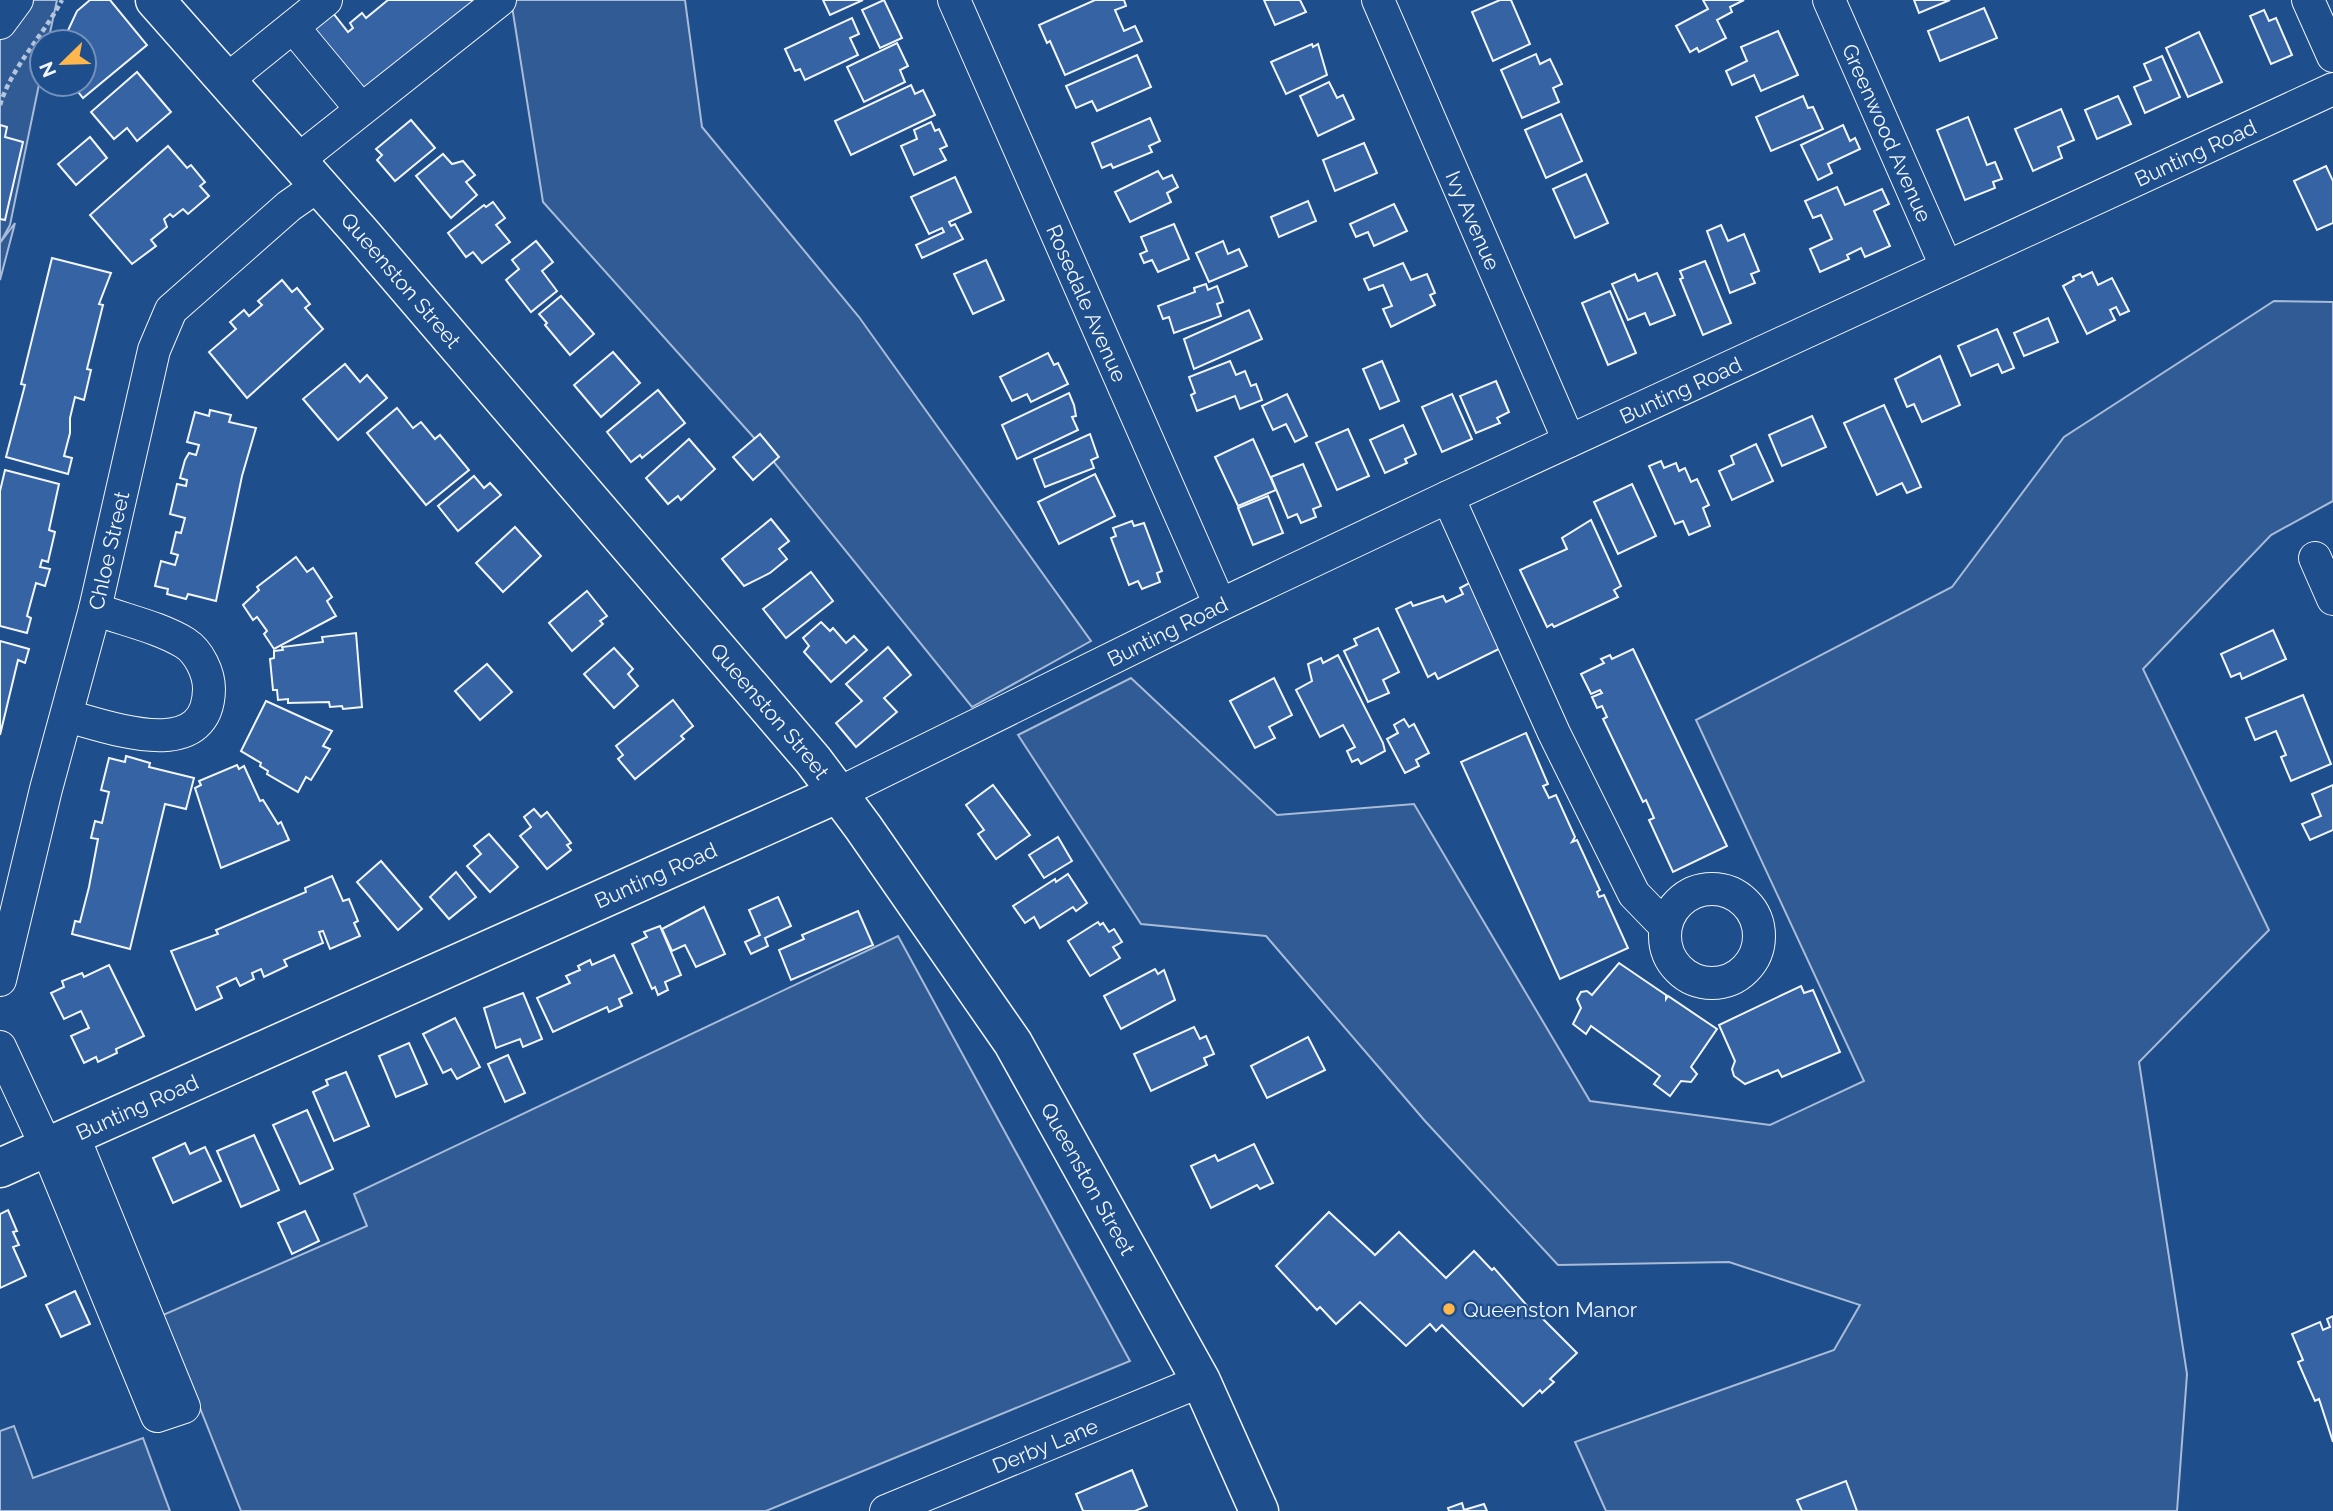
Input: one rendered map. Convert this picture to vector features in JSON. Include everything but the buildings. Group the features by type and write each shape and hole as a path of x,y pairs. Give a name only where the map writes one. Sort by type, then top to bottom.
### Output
{"main road":[{"name":"Queenston Street","path":"155,0 308,173 839,793 1013,1043 1201,1381 1259,1511"},
{"name":"Bunting Road","path":"0,1168 839,793"}],"street":[{"path":"0,23 17,0"},
{"path":"227,80 326,0"},
{"name":"Chloe Street","path":"0,980 95,609 154,350 171,310 289,206 308,173 361,109 500,0"},
{"name":"Rosedale Avenue","path":"954,0 1220,605"},
{"name":"Ivy Avenue","path":"1378,0 1569,441"},
{"name":"Greenwood Avenue","path":"1829,0 1946,266"},
{"path":"2308,0 2333,56"},
{"path":"293,27 361,109"},
{"name":"Bunting Road","path":"839,793 1220,605 1448,497 2333,89"},
{"path":"1448,497 1554,733 1634,894 1665,926"},
{"path":"2315,558 2333,599"},
{"path":"67,716 147,737 177,735 196,723 207,706 209,688 205,667 187,644 95,609"},
{"path":"0,1047 59,1141 184,1407 157,1416 59,1141"},
{"name":"Derby Lane","path":"887,1511 1201,1381"}],"path":[{"path":"0,105 11,75 50,22 62,0"}],"shaded area":[{"path":"0,0 57,0 51,28 28,28 28,98 36,98 10,225 0,243"},
{"path":"511,0 685,0 702,127 859,317 1091,641 972,707 756,440 543,202"},
{"path":"15,223 0,280 0,243"},
{"path":"2274,301 2333,302 2333,501 2271,535 2143,669 2269,930 2139,1062 2187,1374 2177,1511 1606,1511 1575,1442 1834,1350 1860,1305 1729,1262 1558,1265 1425,1121 1266,936 1141,924 1018,735 1131,678 1277,815 1414,804 1590,1101 1770,1125 1864,1081 1696,720 1952,587 2064,437"},
{"path":"898,936 1130,1361 766,1511 241,1511 163,1315 367,1226 354,1194"},
{"path":"14,1426 33,1478 143,1438 170,1511 0,1511 0,1431"}],"place":[{"name":"Queenston Manor","path":"1449,1309"}]}
